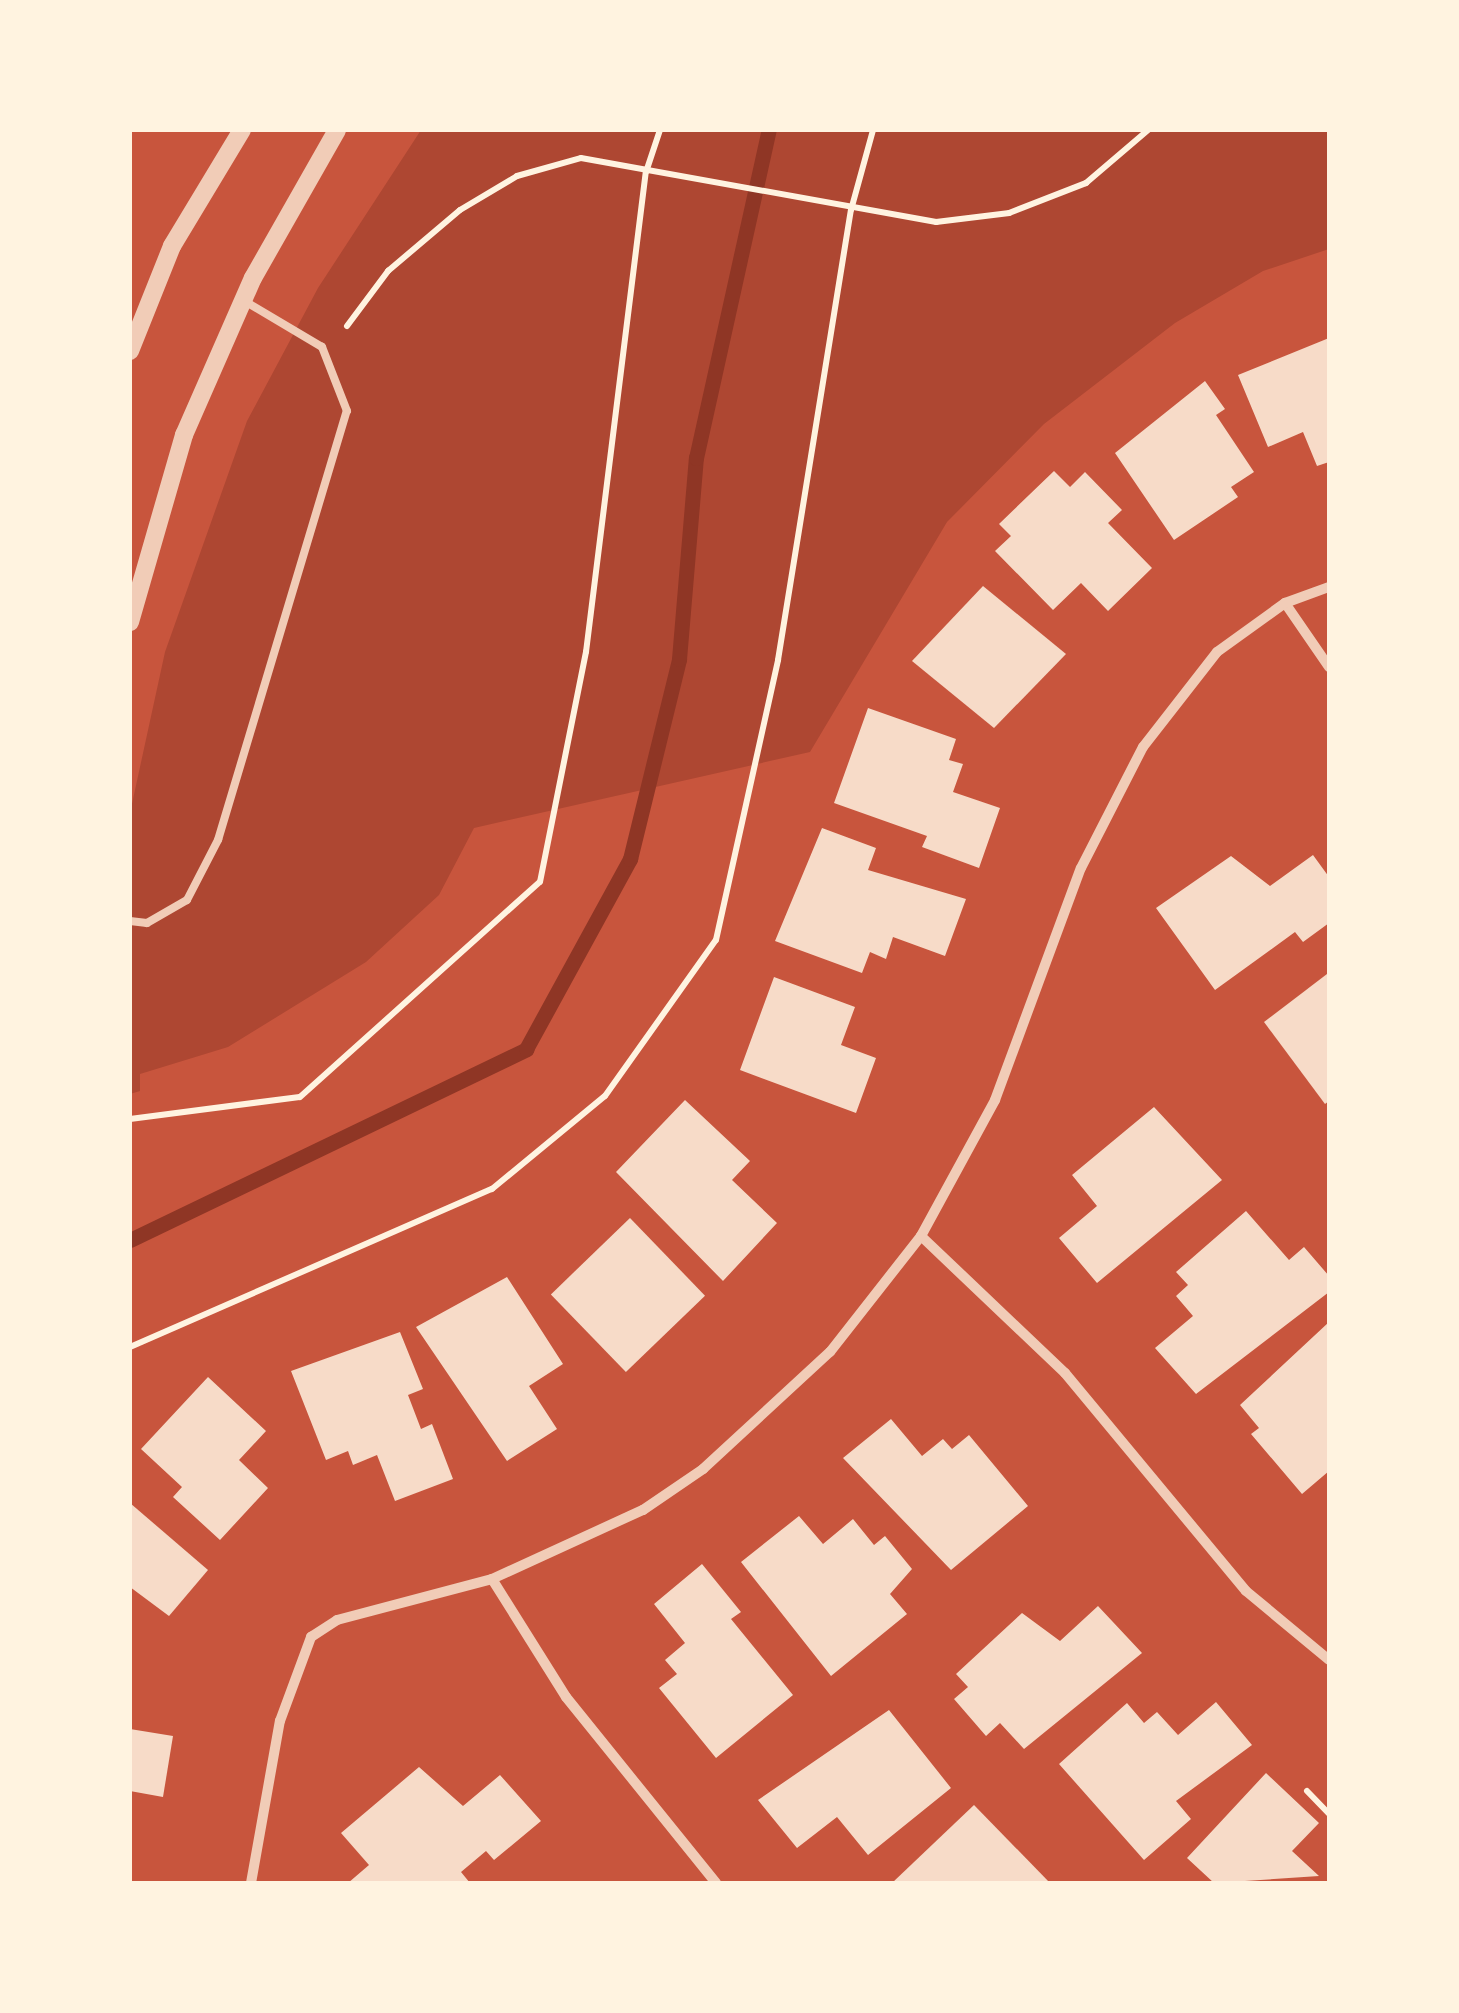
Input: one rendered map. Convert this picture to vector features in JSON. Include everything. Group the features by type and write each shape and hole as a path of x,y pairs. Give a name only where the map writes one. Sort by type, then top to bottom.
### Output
{"street":[{"path":"130,351 172,246 242,130"},
{"path":"130,622 184,434 243,300 337,130"},
{"path":"251,1883 280,1720 311,1637 337,1620 492,1579 643,1510 704,1469 830,1352 921,1236 995,1100 1081,868 1123,781 1216,652 1284,603 1329,587"},
{"path":"1284,603 1329,667"},
{"path":"921,1236 1066,1373 1246,1591 1329,1660"},
{"path":"492,1579 566,1697 716,1883"}],"lane":[{"path":"130,921 147,923 187,900 218,840 347,412 340,378 322,347 243,300"}],"path":[{"path":"130,1119 300,1096 540,882 611,486 646,172 660,130"},
{"path":"130,1347 492,1189 605,1096 716,940 778,660 851,210 873,130"},
{"path":"347,326 388,271 517,176 581,158 669,178 936,222 1009,214 1086,183 1148,130"},
{"path":"1307,1791 1329,1814"}],"shaded area":[{"path":"421,130 1329,130 1329,249 1263,271 1175,323 1044,424 947,522 810,752 474,828 439,895 366,962 228,1047 140,1074 140,1091 130,1094 130,813 165,652 247,421 318,288"}],"building":[{"path":"1329,338 1329,462 1317,466 1303,432 1268,447 1238,375"},
{"path":"1205,381 1225,409 1216,415 1254,472 1231,487 1238,497 1174,540 1115,453"},
{"path":"1054,471 1070,487 1085,472 1122,510 1108,523 1152,568 1108,611 1081,583 1053,610 995,551 1011,536 999,524"},
{"path":"983,586 1066,654 994,728 912,661"},
{"path":"868,708 956,739 949,760 963,764 953,792 1000,808 979,868 922,847 927,836 834,803"},
{"path":"822,828 876,848 868,870 966,899 945,956 893,937 886,959 870,952 862,973 775,941"},
{"path":"1313,855 1329,877 1329,923 1303,942 1295,932 1215,990 1156,908 1231,856 1270,886"},
{"path":"1327,974 1329,1101 1325,1104 1264,1022"},
{"path":"774,977 855,1007 841,1045 876,1058 856,1113 740,1070"},
{"path":"685,1100 750,1161 732,1180 777,1223 723,1281 616,1172"},
{"path":"1154,1107 1222,1180 1097,1283 1059,1238 1097,1206 1072,1175"},
{"path":"1246,1211 1289,1260 1304,1247 1329,1276 1329,1292 1196,1394 1155,1348 1193,1316 1176,1296 1188,1285 1176,1272"},
{"path":"630,1218 705,1296 626,1372 551,1294"},
{"path":"507,1277 563,1364 529,1386 557,1429 507,1461 416,1327"},
{"path":"1329,1322 1329,1471 1302,1494 1251,1434 1259,1428 1240,1405"},
{"path":"400,1332 423,1389 408,1395 421,1429 432,1424 453,1479 395,1501 377,1455 353,1465 348,1451 326,1460 291,1371"},
{"path":"208,1377 266,1431 239,1460 268,1488 220,1540 173,1497 182,1487 141,1449"},
{"path":"891,1419 922,1456 943,1439 952,1449 969,1435 1028,1506 951,1570 843,1458"},
{"path":"130,1503 208,1570 169,1616 130,1587"},
{"path":"799,1516 823,1544 853,1519 874,1545 885,1536 912,1569 890,1594 907,1614 831,1676 741,1562"},
{"path":"702,1564 741,1612 731,1619 793,1695 716,1758 659,1688 677,1674 665,1660 685,1643 654,1604"},
{"path":"1098,1606 1142,1653 1024,1749 1000,1723 986,1736 954,1699 968,1687 956,1674 1022,1613 1060,1641"},
{"path":"1216,1702 1252,1745 1176,1801 1191,1819 1144,1860 1059,1764 1127,1703 1144,1723 1157,1712 1178,1735"},
{"path":"889,1710 951,1788 868,1855 837,1817 797,1848 758,1800"},
{"path":"130,1729 173,1736 163,1797 130,1791"},
{"path":"419,1767 463,1806 500,1775 541,1821 494,1860 486,1851 461,1872 470,1883 348,1883 369,1865 341,1833"},
{"path":"1266,1773 1319,1823 1292,1851 1319,1876 1214,1883 1187,1858"},
{"path":"974,1805 1050,1883 892,1883"}],"waterway":[{"path":"130,1240 526,1049 630,859 679,659 696,458 769,130"}]}
